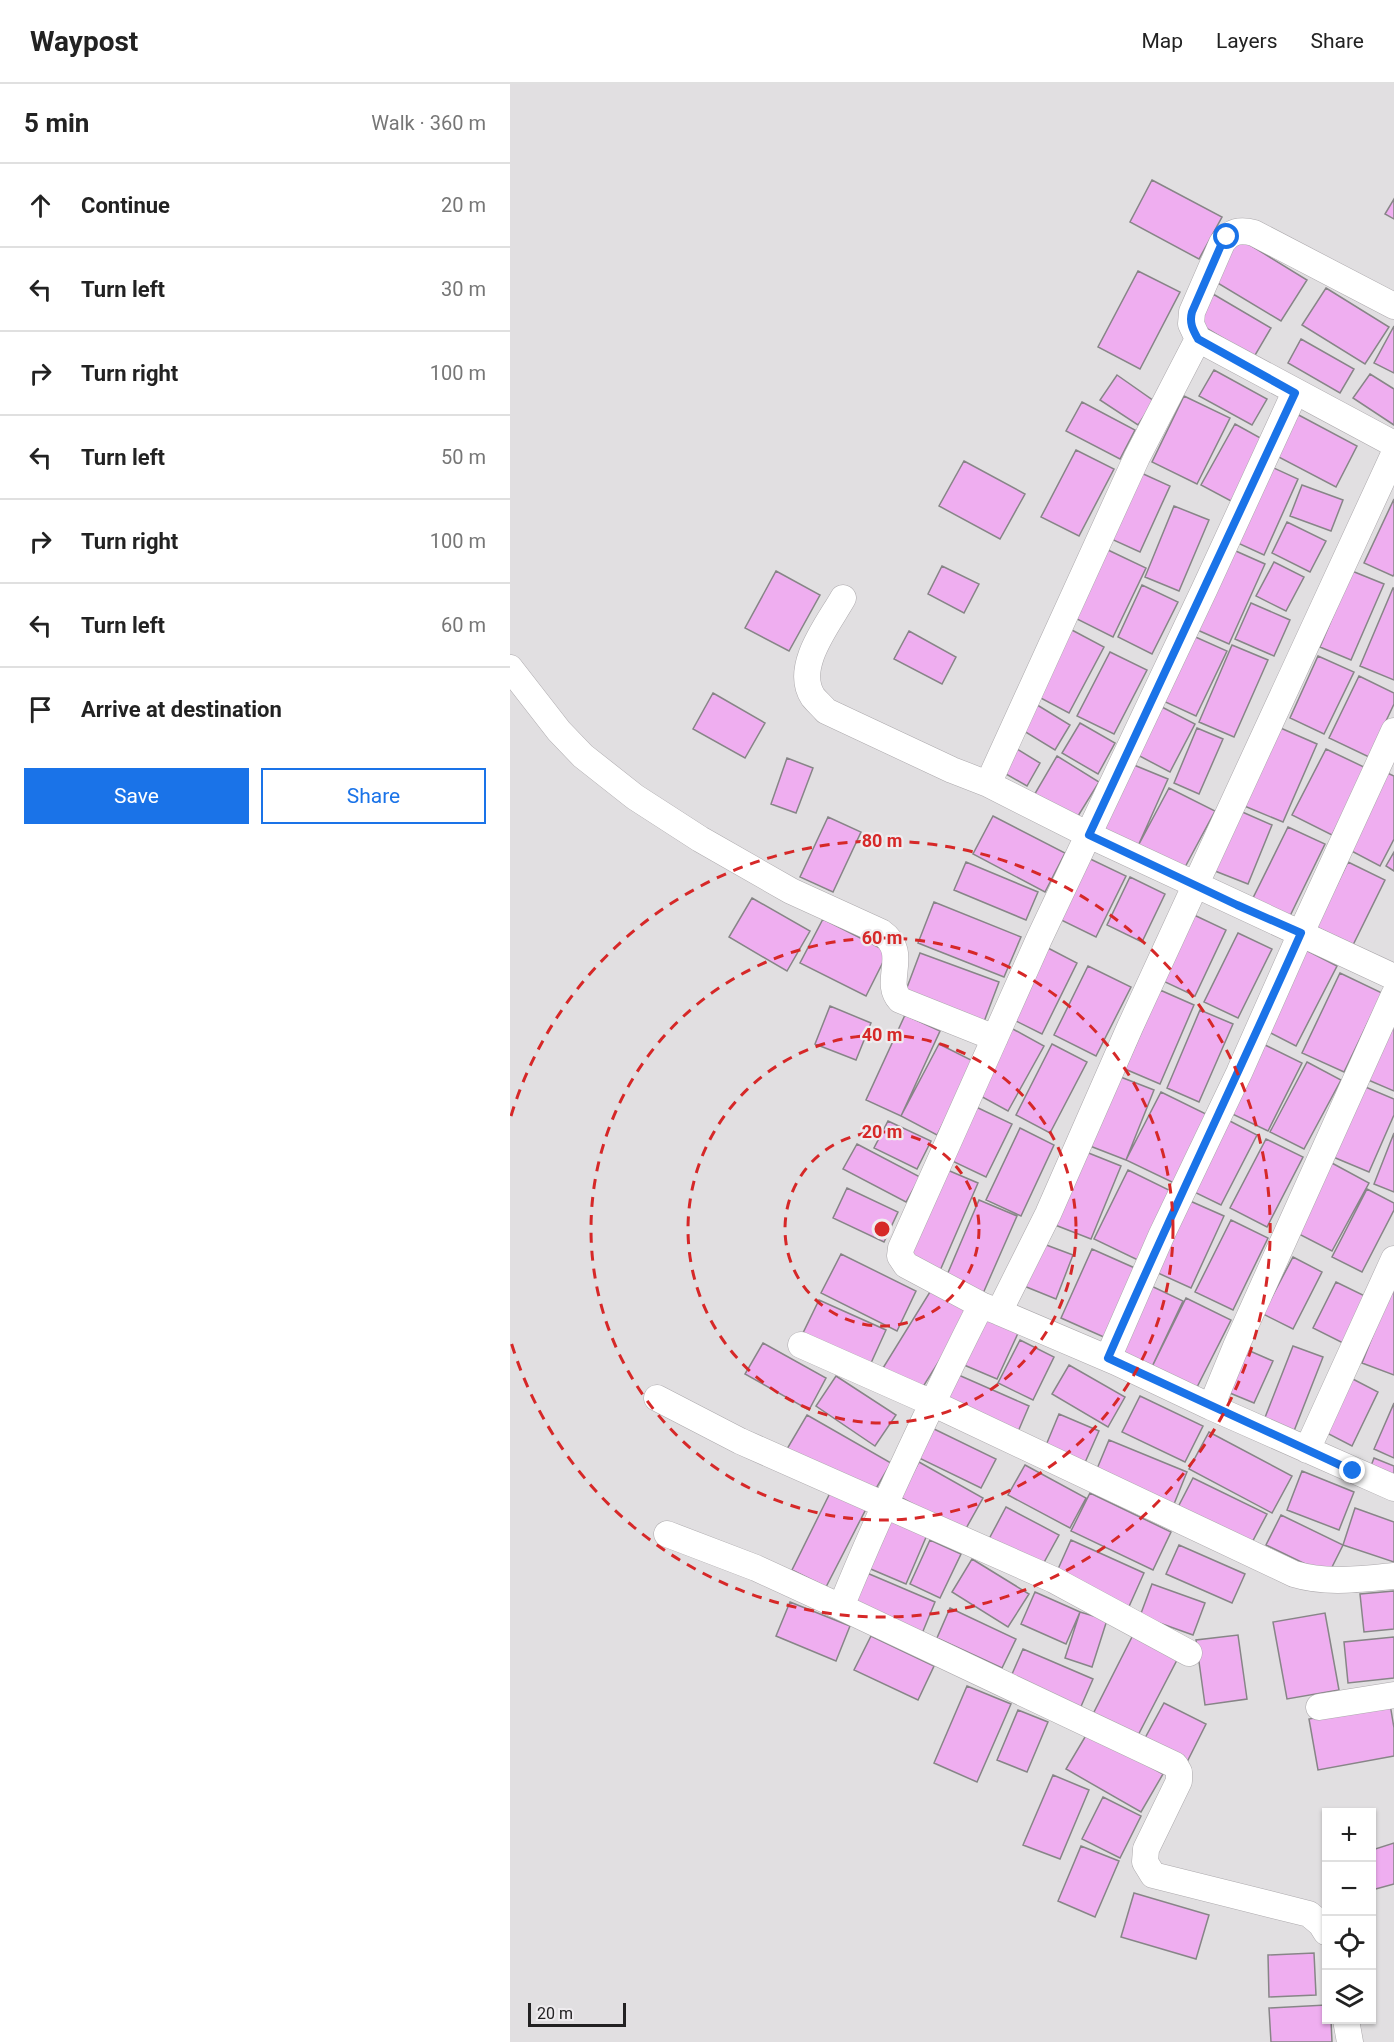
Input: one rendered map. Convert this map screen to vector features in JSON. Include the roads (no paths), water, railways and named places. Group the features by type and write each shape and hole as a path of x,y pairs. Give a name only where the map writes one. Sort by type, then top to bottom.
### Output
{"street":[{"path":"1394,306 1254,232 1240,231 1233,232 1222,243 1192,312 1191,324 1198,339 1394,444"},
{"path":"988,784 1137,457 1198,339"},
{"path":"1295,393 995,1038 900,1252 906,1264 990,1308 1108,1358 1211,1407 1394,1488"},
{"path":"841,1607 932,1403 1048,1214 1130,1027 1394,454"},
{"path":"843,598 810,656 808,682 812,696 826,711 952,770 988,784 1089,835 1394,977"},
{"path":"510,668 559,730 583,756 635,797 700,839 790,891 890,938 895,950 894,990 900,1000 995,1038"},
{"path":"1108,1358 1162,1234 1239,1073 1394,731"},
{"path":"1211,1407 1237,1344 1394,995"},
{"path":"1307,1449 1394,1259"},
{"path":"801,1345 932,1403 1294,1574 1331,1581 1394,1576"},
{"path":"657,1398 740,1441 1054,1580 1189,1653"},
{"path":"667,1533 841,1607 1175,1765 1179,1772 1179,1780 1146,1849 1145,1862 1153,1875 1309,1914 1322,1924"},
{"path":"1319,1707 1394,1695"},
{"path":"1347,2024 1350,2042"}]}
